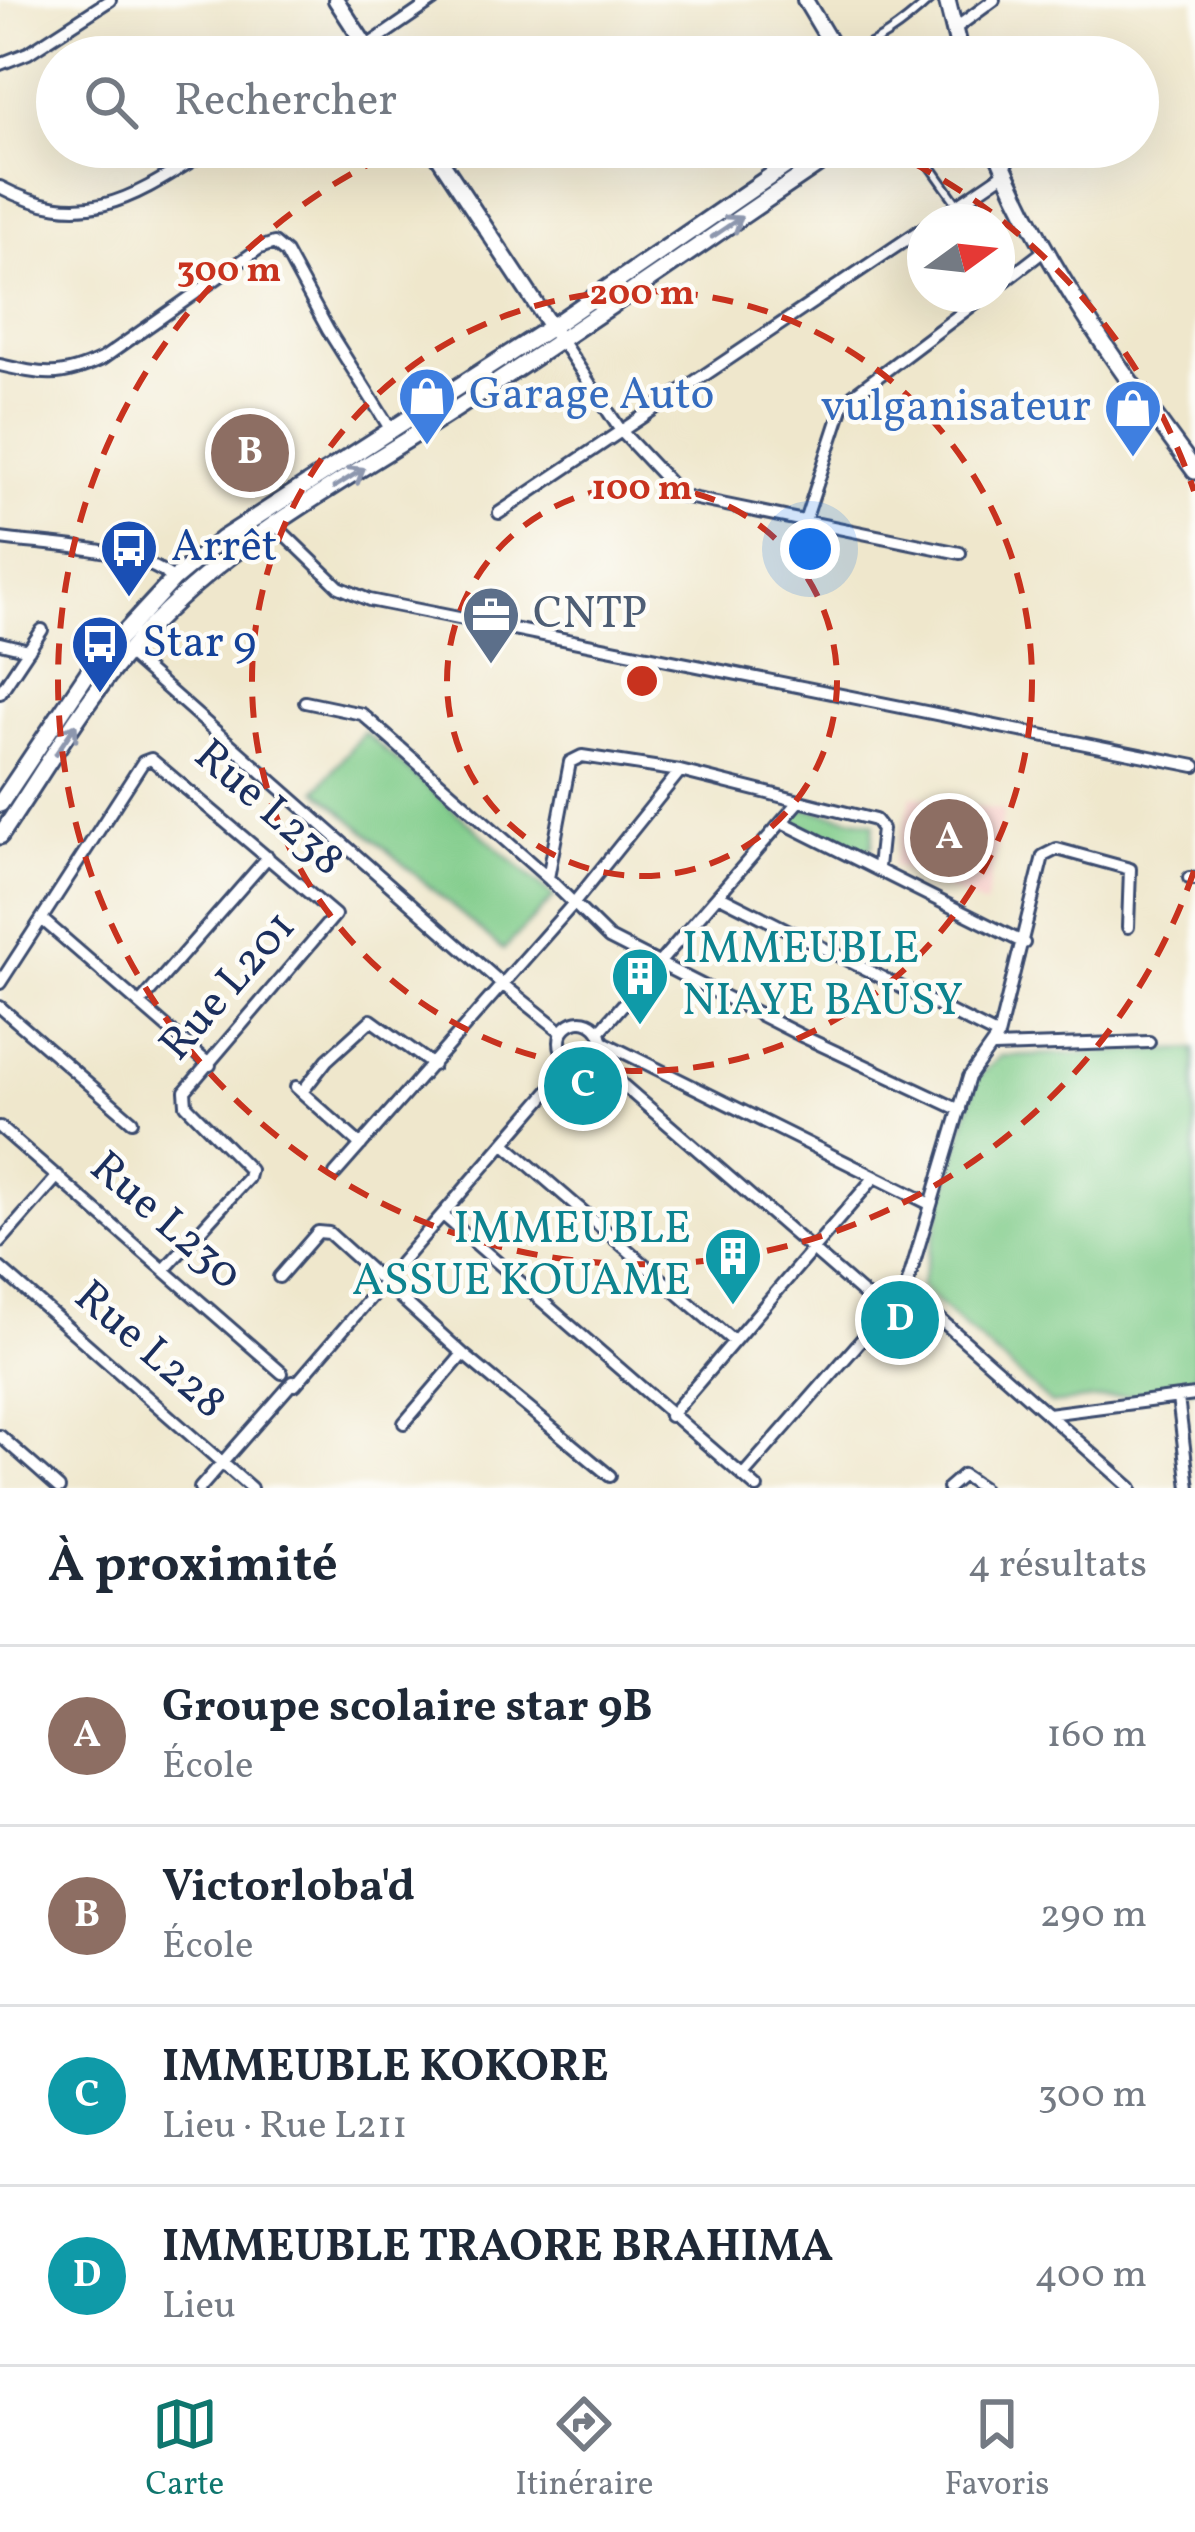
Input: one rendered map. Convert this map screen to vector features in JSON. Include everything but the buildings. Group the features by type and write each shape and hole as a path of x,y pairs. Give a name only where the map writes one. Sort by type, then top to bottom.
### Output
{"main road":[{"path":"947,0 955,36"},
{"path":"0,804 89,671 174,579 222,539 391,430 556,334 784,168"},
{"path":"0,836 127,653 188,591 275,525 556,334 812,168"},
{"path":"1004,168 1096,337 1195,472"}],"street":[{"path":"54,36 110,0"},
{"path":"336,0 360,36"},
{"path":"390,36 434,0"},
{"path":"805,0 826,36"},
{"path":"953,30 994,0"},
{"path":"0,64 36,48"},
{"path":"0,187 48,207 80,210 106,206 180,168"},
{"path":"446,168 621,431 682,496 961,553"},
{"path":"958,204 1006,172"},
{"path":"499,513 907,239"},
{"path":"0,365 41,374 75,372 102,359 260,248 274,243 286,253 391,430"},
{"path":"1015,273 1045,250"},
{"path":"805,520 844,402 963,312"},
{"path":"275,525 339,587 369,600 1195,766"},
{"path":"0,538 129,557 153,564 174,579"},
{"path":"0,694 42,630"},
{"path":"0,643 29,650"},
{"path":"127,653 562,1032"},
{"path":"305,701 362,713 609,938 960,1111"},
{"path":"548,878 570,762 575,757 680,771 880,824 878,867"},
{"name":"Rue L238","path":"44,921 143,762 158,761 332,910"},
{"path":"335,1174 574,903 680,771"},
{"path":"593,1059 601,1037 657,964 798,803"},
{"path":"784,823 1024,943"},
{"path":"745,1474 906,1289 969,1077 995,1041 1043,856 1057,849 1130,869 1128,927"},
{"path":"141,1002 268,857"},
{"path":"720,896 995,1041 1149,1042"},
{"name":"Rue L201","path":"164,1270 248,1178 250,1170 183,1099 184,1091 334,920 332,910"},
{"path":"0,983 44,921 210,1064"},
{"path":"0,1007 132,1121"},
{"path":"362,1144 299,1090 371,1020 433,1065"},
{"path":"574,1062 560,1046 562,1032 580,1020 601,1037 930,1204"},
{"path":"200,1488 290,1380 506,1145 574,1062 593,1059"},
{"path":"593,1059 884,1312"},
{"name":"Rue L230","path":"0,1126 290,1380"},
{"path":"506,1145 732,1340"},
{"path":"0,1242 58,1176"},
{"path":"670,1416 873,1178"},
{"path":"443,1215 757,1488"},
{"path":"279,1277 323,1231 610,1476"},
{"name":"Rue L228","path":"0,1268 251,1488"},
{"path":"906,1289 1131,1488"},
{"path":"404,1423 463,1354"},
{"path":"1048,1414 1195,1396"},
{"path":"1178,1398 1189,1488"},
{"path":"0,1436 57,1488"},
{"path":"948,1488 963,1475 982,1488"}],"lane":[{"path":"886,36 930,0"},
{"path":"932,168 958,204"}],"shaded area":[{"path":"912,795 1004,811 985,906 893,865"}],"green space":[{"path":"364,732 554,897 503,950 317,790"},
{"path":"802,808 874,823 872,846 863,852 791,822"},
{"path":"1195,1049 1195,1388 1051,1404 920,1287 977,1078 1001,1056"}],"place":[{"name":"Garage Auto","path":"427,447"},
{"name":"Victorloba'd","path":"250,453"},
{"name":"vulganisateur","path":"1133,459"},
{"name":"Arrêt","path":"129,599"},
{"name":"CNTP","path":"491,666"},
{"name":"Star 9","path":"100,695"},
{"name":"Groupe scolaire star 9B","path":"949,838"},
{"name":"IMMEUBLE NIAYE BAUSY","path":"640,1027"},
{"name":"IMMEUBLE KOKORE","path":"583,1086"},
{"name":"IMMEUBLE ASSUE KOUAME","path":"733,1307"},
{"name":"IMMEUBLE TRAORE BRAHIMA","path":"900,1320"}]}
